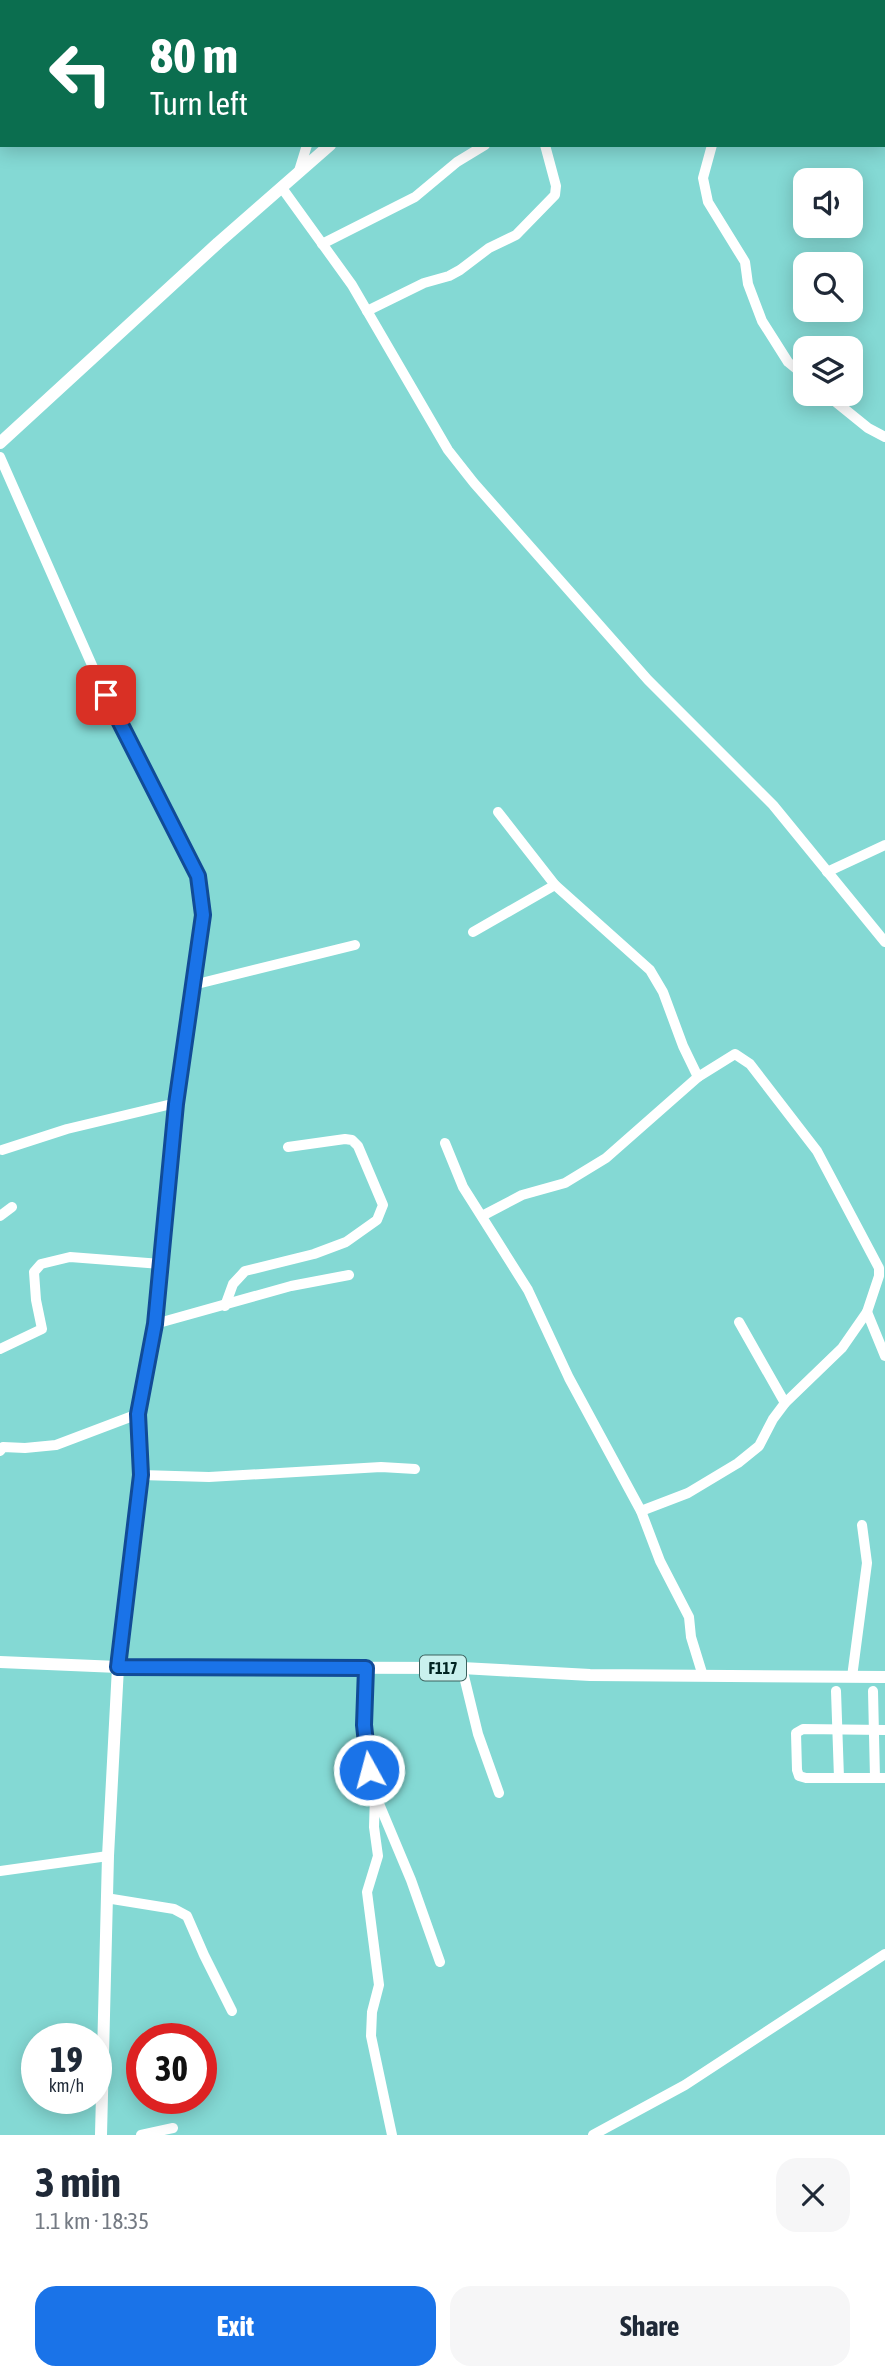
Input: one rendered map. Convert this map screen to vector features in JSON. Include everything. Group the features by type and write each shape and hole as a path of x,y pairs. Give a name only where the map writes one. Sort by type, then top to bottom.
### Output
{"main road":[{"path":"0,443 328,147"},
{"name":"F117","path":"0,1662 118,1667 462,1668 590,1675 885,1677"},
{"path":"101,2135 106,1898 118,1667"}],"street":[{"path":"298,173 306,147"},
{"path":"322,244 415,197 457,162 482,147"},
{"path":"367,311 424,282 449,276 489,248 516,235 555,195 556,186 546,147"},
{"path":"711,147 703,178 708,202 745,262 748,284 762,321 793,366"},
{"path":"282,188 352,285 448,450 474,483 648,680 773,805 885,942"},
{"path":"841,406 885,438"},
{"path":"0,457 95,672 198,876 203,915 176,1104 155,1324 138,1414 141,1475 118,1667"},
{"path":"498,812 555,885 650,970 663,992 698,1077"},
{"path":"827,872 885,845"},
{"path":"473,932 555,885"},
{"path":"193,985 355,945"},
{"path":"482,1216 523,1195 565,1183 606,1158 698,1077 735,1054 750,1065 817,1152 882,1267 867,1312 842,1348 785,1403 773,1419 760,1446 738,1464 688,1493 641,1511"},
{"path":"2,1150 66,1129 176,1104"},
{"path":"225,1306 233,1284 245,1271 314,1254 346,1242 377,1220 382,1211 383,1205 359,1146 352,1140 288,1147"},
{"path":"445,1143 463,1187 528,1290 569,1378 641,1511 660,1561 689,1617 691,1637 703,1676"},
{"path":"0,1216 12,1207"},
{"path":"0,1349 42,1329 34,1272 41,1264 70,1257 161,1264"},
{"path":"155,1324 291,1286 349,1276"},
{"path":"867,1312 885,1356"},
{"path":"739,1322 785,1403"},
{"path":"0,1451 3,1447 56,1445 138,1414"},
{"path":"141,1475 209,1477 381,1467 415,1469"},
{"path":"852,1677 867,1563 862,1525"},
{"path":"366,1668 366,1752 375,1795 411,1880 440,1962"},
{"path":"462,1668 478,1734 499,1793"},
{"path":"873,1691 874,1730 880,1778 799,1776 796,1733 799,1730 837,1730 874,1730 885,1730"},
{"path":"836,1692 839,1778"},
{"path":"375,1795 374,1827 378,1856 368,1892 379,1985 372,2012 371,2036 391,2135"},
{"path":"0,1871 108,1856"},
{"path":"106,1898 174,1909 187,1916 232,2011"},
{"path":"593,2135 685,2085 885,1954"},
{"path":"141,2135 173,2128"}],"route":[{"path":"106,695 198,876 203,915 176,1104 155,1324 138,1414 141,1475 118,1667 366,1668 364,1725 369,1770"}]}
